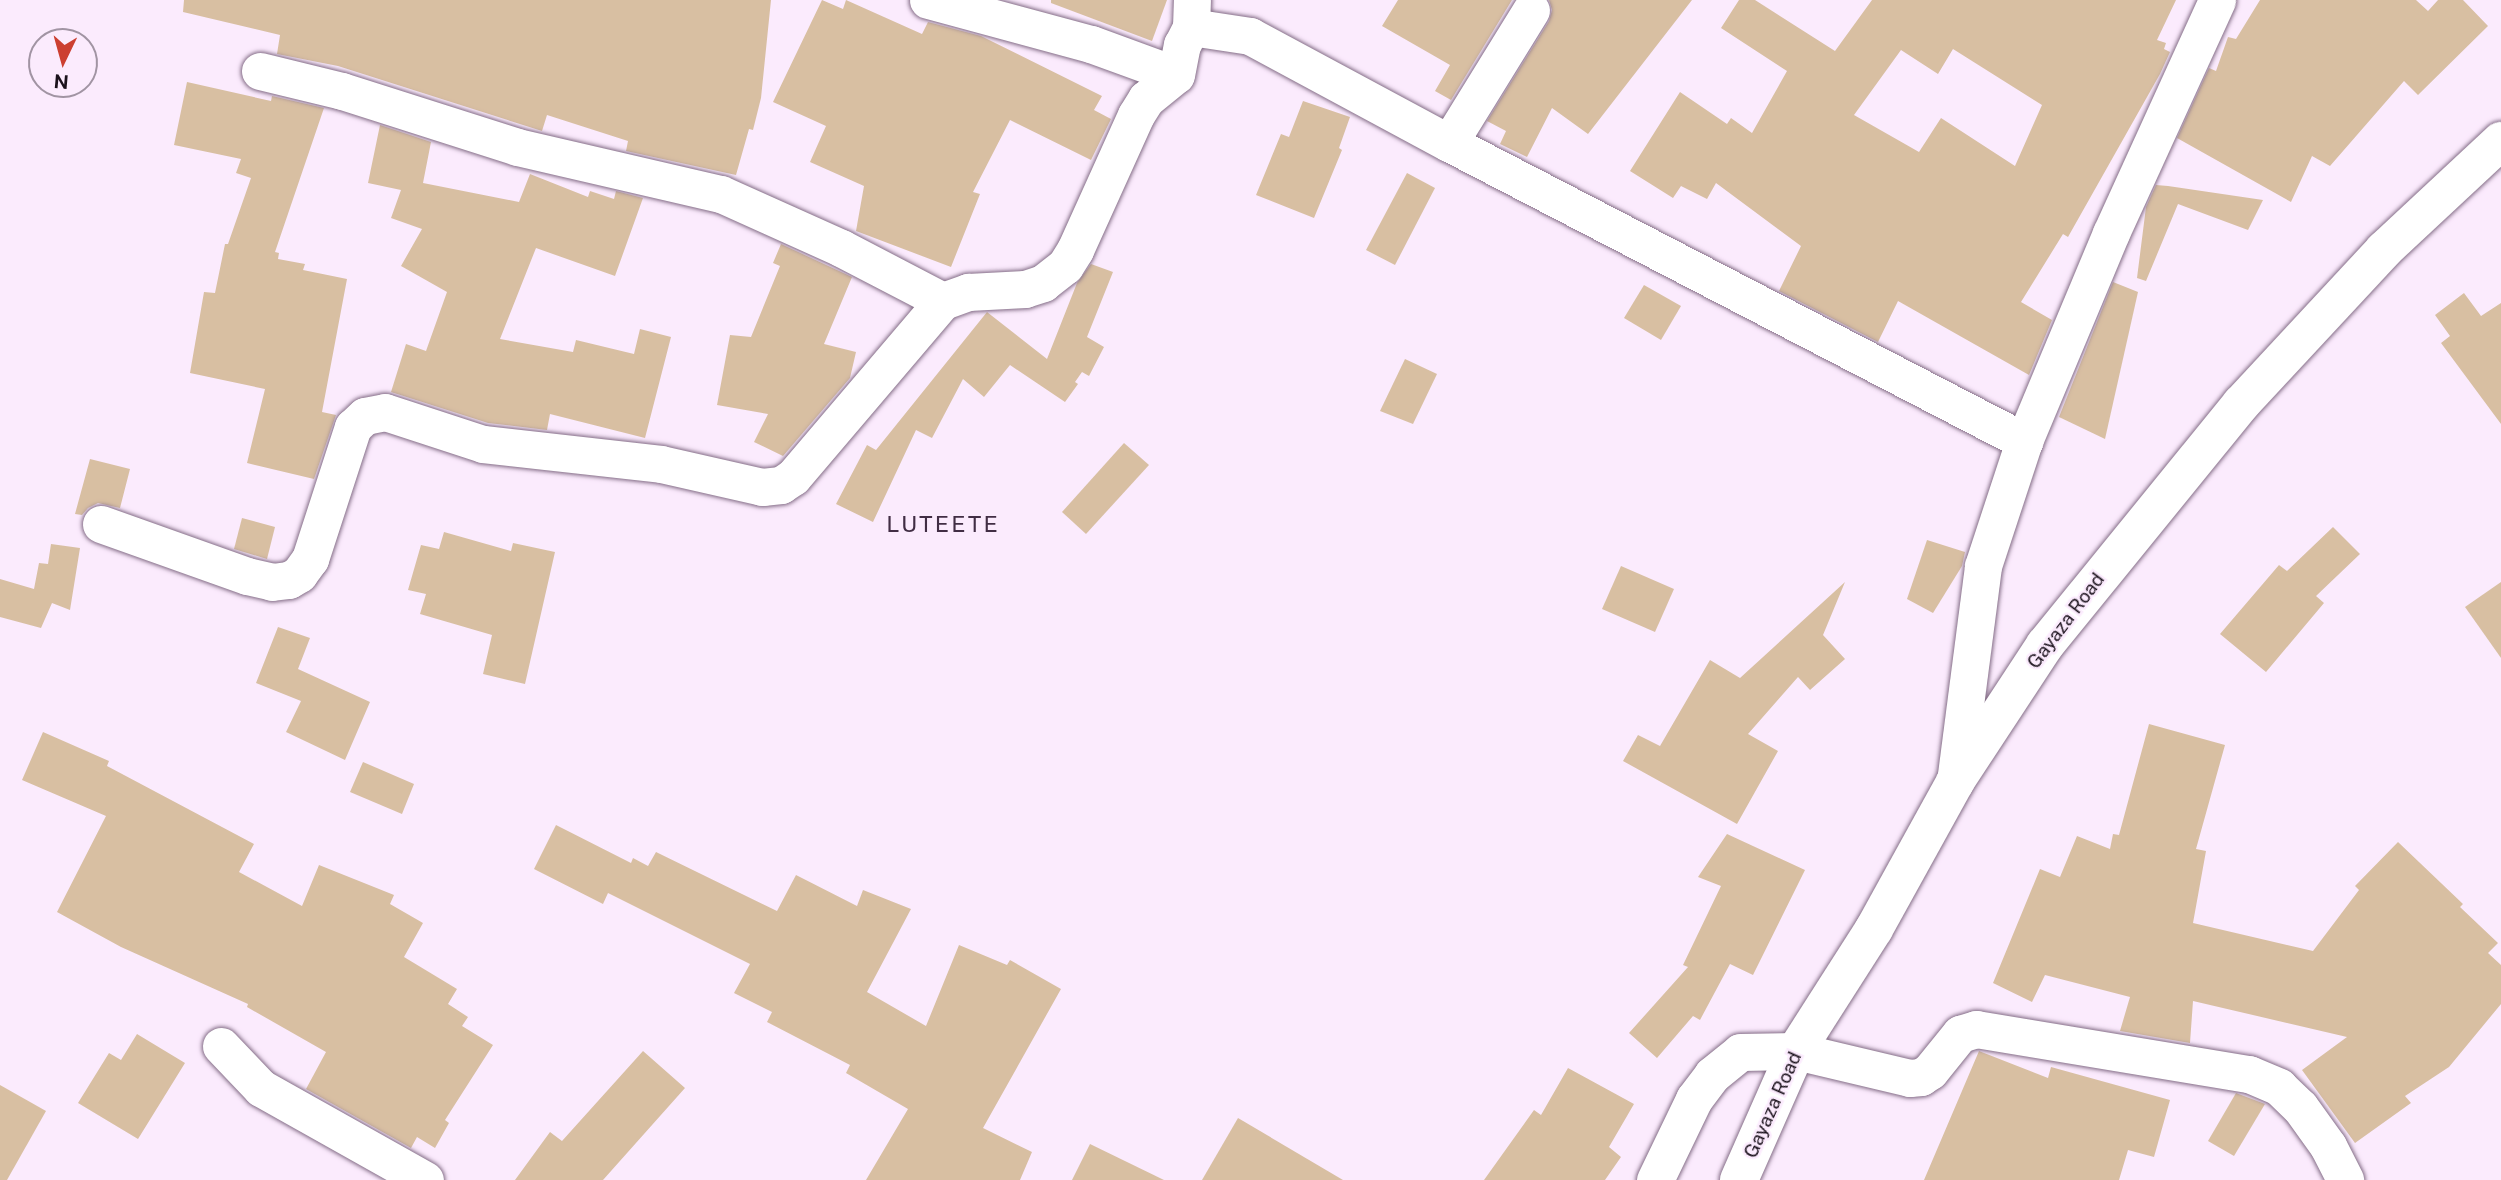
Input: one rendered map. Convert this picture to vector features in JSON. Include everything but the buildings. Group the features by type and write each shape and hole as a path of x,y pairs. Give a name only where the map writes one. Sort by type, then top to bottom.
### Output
{"main road":[{"name":"Gayaza Road","path":"1739,1180 1796,1051 1874,929 1955,782 2045,645 2241,404 2384,250 2501,141"}],"street":[{"path":"928,0 1065,36 1176,75"},
{"path":"1955,782 1983,566 2024,441 2111,233 2217,0"},
{"path":"1449,144 1531,10"},
{"path":"101,524 247,576 272,582 289,580 299,574 310,558 353,427 365,416 385,412 483,444 662,464 762,487 781,485 793,477 943,301 968,292 1025,289 1054,277 1075,250 1136,115 1146,99 1176,75 1191,14 1250,36 1449,144 2024,441"},
{"path":"260,71 390,105 517,147 722,194 841,248 943,301"},
{"path":"1655,1180 1694,1099 1712,1075 1740,1052 1796,1051 1910,1078 1921,1077 1930,1071 1960,1034 1976,1029 1990,1029 2249,1074 2279,1087 2300,1107 2328,1146 2345,1180"},
{"path":"221,1046 261,1088 425,1180"}],"district":[{"name":"LUTEETE","path":"943,524"}]}
